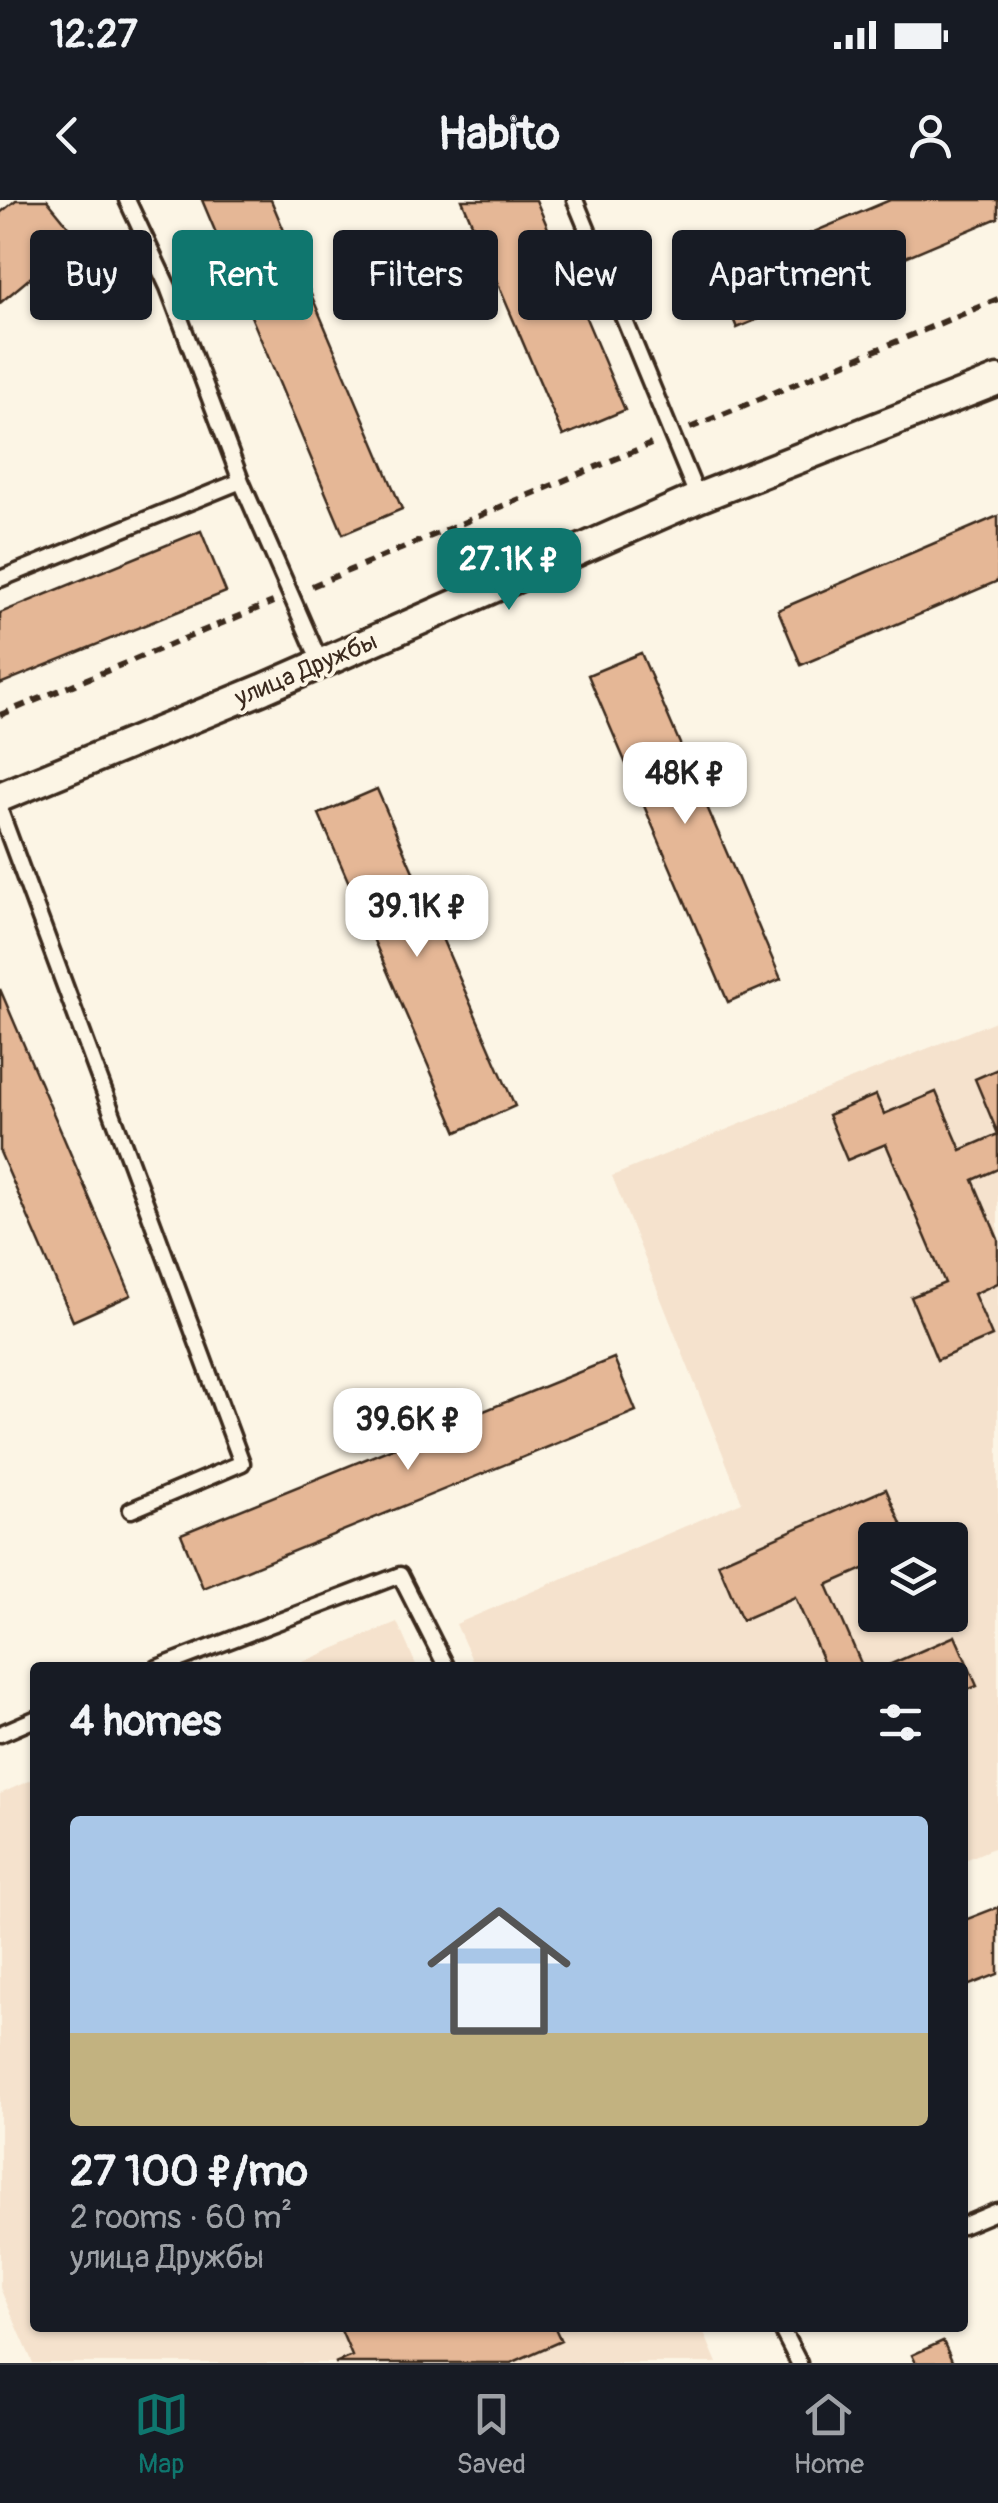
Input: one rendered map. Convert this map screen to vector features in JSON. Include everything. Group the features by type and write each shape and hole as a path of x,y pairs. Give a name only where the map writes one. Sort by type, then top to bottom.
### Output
{"street":[{"name":"улица Дружбы","path":"0,797 321,664 698,498 998,380"}],"lane":[{"path":"127,200 168,287 241,482 321,664"},
{"path":"574,200 698,498"},
{"path":"0,579 241,482"},
{"path":"0,811 242,1463 131,1510"},
{"path":"173,1662 400,1575 443,1662"},
{"path":"0,1734 30,1721"},
{"path":"968,2224 998,2211"},
{"path":"783,2332 799,2363"}],"path":[{"path":"0,715 998,299"}],"shaded area":[{"path":"998,1020 998,1846 968,1859 968,1662 473,1662 456,1624 742,1502 612,1176"},
{"path":"397,1622 415,1662 303,1662"},
{"path":"30,1780 30,2332 704,2332 717,2363 33,2363 0,2288 0,1794"}],"building":[{"path":"16,200 47,200 71,230 30,230 30,278 0,303 0,213"},
{"path":"202,200 271,200 284,230 215,230"},
{"path":"462,200 536,200 549,230 518,230 518,320 587,320 625,410 563,436 498,284 498,230 475,230"},
{"path":"890,200 998,200 998,218 906,257 906,230 819,230"},
{"path":"313,299 402,509 343,534 253,320 313,320"},
{"path":"734,320 756,320 737,328"},
{"path":"998,516 998,581 801,665 778,610"},
{"path":"201,531 226,592 0,684 0,613"},
{"path":"641,653 781,979 728,1002 588,675"},
{"path":"377,789 515,1106 457,1132 319,814"},
{"path":"0,989 131,1295 73,1321 0,1152"},
{"path":"998,1069 998,1134 975,1079"},
{"path":"936,1092 961,1150 998,1134 998,1169 973,1180 998,1239 998,1283 974,1294 992,1336 937,1360 911,1297 945,1283 886,1144 847,1160 828,1115 876,1095 884,1114"},
{"path":"614,1358 636,1411 203,1588 181,1534"},
{"path":"886,1489 900,1522 858,1522 858,1571 827,1585 860,1662 823,1662 795,1597 742,1620 718,1563"},
{"path":"955,1636 966,1662 896,1662"},
{"path":"968,1666 977,1686 968,1690"},
{"path":"998,1907 998,1974 968,1986 968,1919"},
{"path":"342,2332 557,2332 561,2341 511,2363 335,2363 352,2356"},
{"path":"943,2341 953,2363 916,2363 912,2355"}]}
